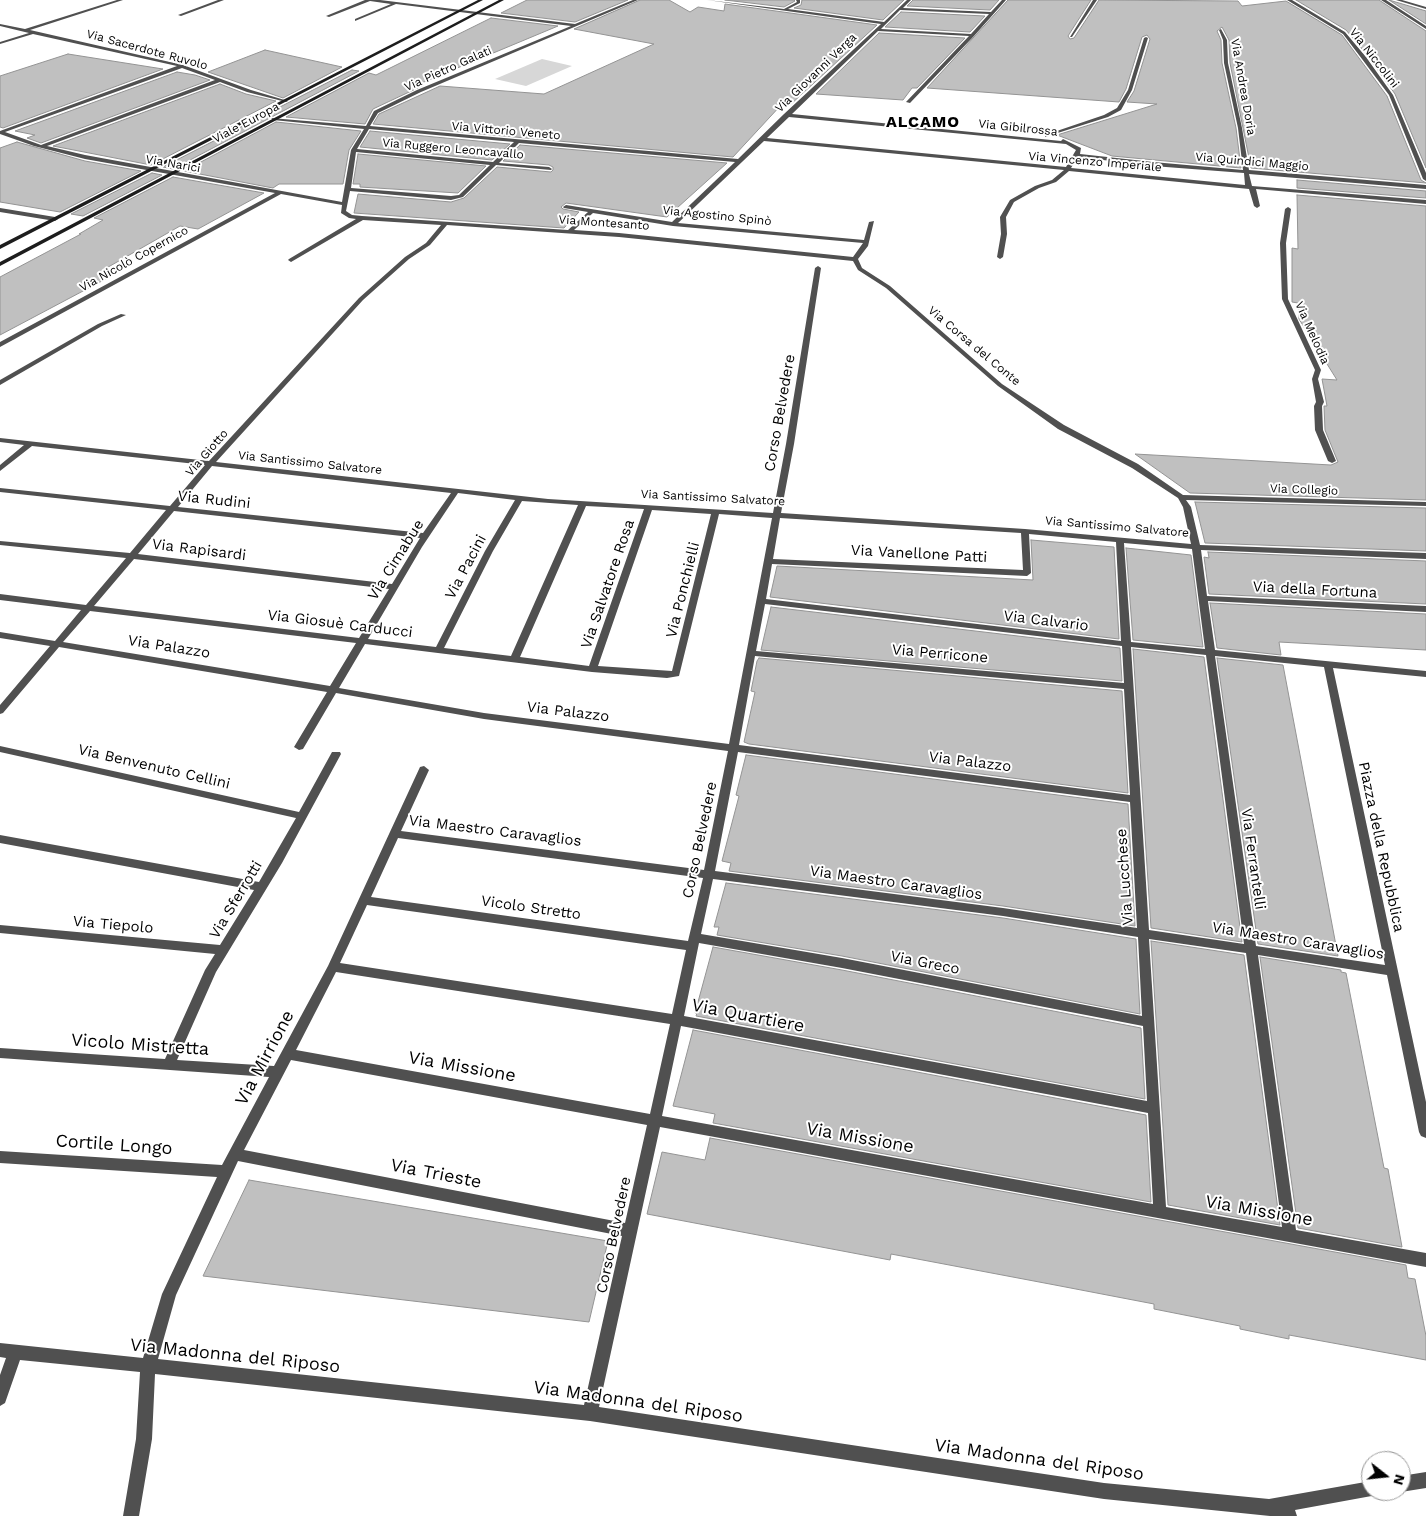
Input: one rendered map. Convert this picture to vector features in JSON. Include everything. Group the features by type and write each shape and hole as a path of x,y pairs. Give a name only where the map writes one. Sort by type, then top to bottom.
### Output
{"street":[{"path":"25,31 121,0"},
{"path":"180,15 222,0"},
{"path":"328,16 369,0 574,26"},
{"name":"Viale Europa","path":"0,247 286,102 481,0"},
{"name":"Viale Europa","path":"0,264 502,0"},
{"name":"Via Pietro Galati","path":"345,204 354,150 376,112 419,91 636,0"},
{"path":"709,0 884,23"},
{"path":"784,10 799,2 798,0"},
{"name":"Via Giovanni Verga","path":"673,224 909,0"},
{"path":"908,102 1004,0"},
{"path":"1071,36 1095,0"},
{"name":"Via Niccolini","path":"1290,0 1344,33 1364,58 1391,95 1426,179"},
{"path":"1383,0 1426,28"},
{"path":"1398,0 1426,8"},
{"path":"356,20 395,3"},
{"path":"899,9 993,13"},
{"name":"Via Sacerdote Ruvolo","path":"0,25 181,66 286,102"},
{"path":"876,30 973,35"},
{"name":"Via Andrea Doria","path":"1221,30 1225,40 1226,63 1240,128 1248,185 1253,189 1257,206"},
{"path":"0,43 33,32"},
{"path":"1000,257 1004,234 1003,217 1012,201 1037,187 1054,181 1067,170 1077,155 1079,149 1047,136 1106,116 1120,109 1130,90 1146,38"},
{"path":"1,132 181,66"},
{"path":"42,146 220,80"},
{"name":"Via Gibilrossa","path":"786,116 1068,143"},
{"name":"Via Vittorio Veneto","path":"273,119 365,129 738,161"},
{"name":"Via Narici","path":"1,132 42,146 151,170 345,204"},
{"name":"Via Vincenzo Imperiale","path":"763,139 1067,170 1426,202"},
{"path":"348,189 451,198 461,196 517,142"},
{"name":"Via Ruggero Leoncavallo","path":"354,150 549,168"},
{"name":"Via Quindici Maggio","path":"1077,155 1426,187"},
{"name":"Via Nicolò Copernico","path":"0,345 279,192"},
{"name":"Via Montesanto","path":"345,204 343,212 362,218 696,242 855,259"},
{"name":"Via Agostino Spinò","path":"566,207 673,224 866,242"},
{"name":"Via Melodia","path":"1288,209 1282,243 1285,262 1285,299 1318,370 1315,379 1320,402 1318,406 1319,430 1332,462"},
{"path":"0,210 55,219"},
{"path":"568,232 592,211"},
{"path":"290,260 362,218"},
{"path":"855,259 866,242 872,222"},
{"name":"Via Giotto","path":"0,711 89,609 210,464 361,300 408,258 428,244 445,224"},
{"name":"Via Corsa del Conte","path":"855,259 860,269 888,287 1000,385 1061,426 1136,466 1181,497"},
{"name":"Corso Belvedere","path":"590,1413 709,873 768,561 818,268"},
{"path":"0,383 100,324 123,315"},
{"name":"Via Santissimo Salvatore","path":"0,440 520,498 1025,531 1196,547 1426,556"},
{"path":"0,469 30,444"},
{"name":"Via Rudini","path":"0,490 426,536"},
{"name":"Via Cimabue","path":"299,747 362,640 456,491"},
{"path":"1181,497 1186,507 1196,547"},
{"name":"Via Collegio","path":"1181,497 1426,504"},
{"name":"Via Pacini","path":"438,650 489,551 520,498"},
{"path":"514,660 582,503"},
{"name":"Via Salvatore Rosa","path":"592,670 649,507"},
{"name":"Via Ponchielli","path":"676,674 716,511"},
{"name":"Via Vanellone Patti","path":"768,561 1027,573 1025,531"},
{"name":"Via Lucchese","path":"1120,540 1160,1212"},
{"name":"Via Rapisardi","path":"0,543 134,556 394,588"},
{"name":"Via Ferrantelli","path":"1196,547 1290,1235"},
{"name":"Via Giosuè Carducci","path":"0,597 362,640 592,670 676,674"},
{"name":"Via della Fortuna","path":"1203,598 1426,609"},
{"name":"Via Calvario","path":"760,601 1126,644 1328,664"},
{"name":"Via Palazzo","path":"0,635 484,716 1135,799"},
{"name":"Via Perricone","path":"750,653 1128,686"},
{"path":"1328,664 1426,674"},
{"name":"Piazza della Repubblica","path":"1328,664 1426,1132"},
{"name":"Via Benvenuto Cellini","path":"0,749 302,816"},
{"name":"Via Sferrotti","path":"168,1065 211,970 261,887 336,754"},
{"name":"Via Mirrione","path":"131,1516 144,1438 148,1367 169,1294 226,1171 333,967 424,770"},
{"name":"Via Maestro Caravaglios","path":"395,834 709,873 1143,932 1392,971"},
{"path":"0,839 261,887"},
{"name":"Vicolo Stretto","path":"364,900 694,942"},
{"name":"Via Tiepolo","path":"0,929 224,950"},
{"name":"Via Greco","path":"694,942 842,963 1149,1022"},
{"name":"Via Quartiere","path":"333,967 676,1020 1154,1108"},
{"name":"Vicolo Mistretta","path":"0,1053 278,1072"},
{"name":"Via Missione","path":"288,1054 1426,1260"},
{"name":"Via Trieste","path":"235,1154 631,1231"},
{"name":"Cortile Longo","path":"0,1156 226,1171"},
{"path":"0,1398 8,1351"},
{"name":"Via Madonna del Riposo","path":"8,1351 590,1413 1239,1510 1269,1507"},
{"path":"1411,1482 1426,1480"},
{"path":"1269,1507 1361,1491"},
{"path":"1269,1507 1290,1516"}],"shaded area":[{"path":"542,59 572,66 526,86 495,79"}],"building":[{"path":"527,0 628,0 575,22 501,13"},
{"path":"640,0 669,0 690,12 698,7 724,11 725,4 877,25 790,105 782,104 733,157 373,124 379,114 440,86 544,94 654,44 574,29"},
{"path":"725,0 794,0 795,1 784,7"},
{"path":"802,0 904,0 883,20 794,8 801,5"},
{"path":"913,0 999,0 990,10 907,6"},
{"path":"1008,0 1091,0 1068,36 1070,39 1074,38 1099,0 1238,1 1242,6 1286,1 1342,35 1387,96 1421,180 1426,183 1251,168 1230,63 1229,40 1222,27 1217,31 1221,40 1222,63 1236,128 1241,168 1112,156 1057,135 1157,104 1127,102 1134,91 1150,39 1147,35 1142,37 1126,89 1119,102 927,88"},
{"path":"1296,0 1379,0 1426,31 1426,168 1395,94 1368,56 1346,30"},
{"path":"1389,0 1426,11 1426,24"},
{"path":"901,12 985,16 970,32 885,27"},
{"path":"491,18 558,26 419,84 424,85 373,109 365,124 286,117 369,73 376,75"},
{"path":"879,33 965,38 917,88 912,88 903,100 816,94"},
{"path":"265,50 342,67 283,98 208,72"},
{"path":"68,54 163,69 3,128 0,127 0,76"},
{"path":"352,70 359,71 173,169 163,167"},
{"path":"177,72 210,80 41,143 27,138 35,135 15,131"},
{"path":"220,84 246,94 276,101 151,165 53,146"},
{"path":"276,122 361,131 349,150 343,184 279,184 273,188 184,171"},
{"path":"370,131 510,144 492,160 360,147"},
{"path":"17,142 85,161 141,171 60,212 0,202 0,148"},
{"path":"520,145 727,163 667,217 566,203 561,207 563,209 579,212 564,228 354,213 358,194 451,202 464,198 497,167 551,172 553,170 553,167 549,165 503,161"},
{"path":"358,154 486,166 458,193 360,187 360,184 353,184"},
{"path":"152,173 162,175 83,216 71,214"},
{"path":"173,177 264,193 198,229 180,226 103,270 117,273 0,335 0,277 81,234 79,234 103,220 94,218"},
{"path":"1297,180 1426,191 1426,198 1297,188"},
{"path":"1297,195 1426,206 1426,500 1190,493 1135,454 1331,465 1338,462 1325,430 1324,406 1327,406 1322,379 1337,380 1299,319 1298,303 1292,302 1292,248 1298,249"},
{"path":"1195,502 1426,508 1426,551 1205,543"},
{"path":"1031,540 1114,547 1119,639 770,597 777,566 1033,580"},
{"path":"1126,548 1191,555 1203,647 1133,640"},
{"path":"1208,552 1426,561 1426,604 1209,594 1204,557 1209,558"},
{"path":"1210,603 1426,614 1426,650 1279,642 1281,655 1217,648"},
{"path":"771,607 1120,648 1122,681 761,650"},
{"path":"1133,649 1204,657 1242,942 1151,928"},
{"path":"759,658 1122,691 1128,793 749,744 744,742 755,692 751,691"},
{"path":"1217,658 1283,665 1338,956 1258,944"},
{"path":"746,755 1128,804 1135,926 1003,906 729,871 731,863 722,861 739,796 736,795"},
{"path":"726,883 1003,918 1136,939 1140,1014 842,956 717,935 719,927 714,927"},
{"path":"1151,941 1244,955 1280,1225 1168,1205"},
{"path":"713,947 1141,1028 1145,1099 696,1016 697,1013 695,1013"},
{"path":"1260,957 1341,970 1341,972 1346,973 1384,1168 1388,1169 1402,1247 1298,1228"},
{"path":"693,1030 1146,1115 1151,1202 713,1123 715,1114 673,1106"},
{"path":"710,1138 1406,1265 1408,1278 1415,1279 1426,1336 1426,1360 1289,1335 1289,1339 1240,1329 1240,1326 1154,1309 1154,1304 891,1254 890,1260 647,1214 662,1152 705,1160"},
{"path":"249,1180 608,1241 589,1322 203,1276"}],"district":[{"name":"ALCAMO","path":"923,122"}]}
